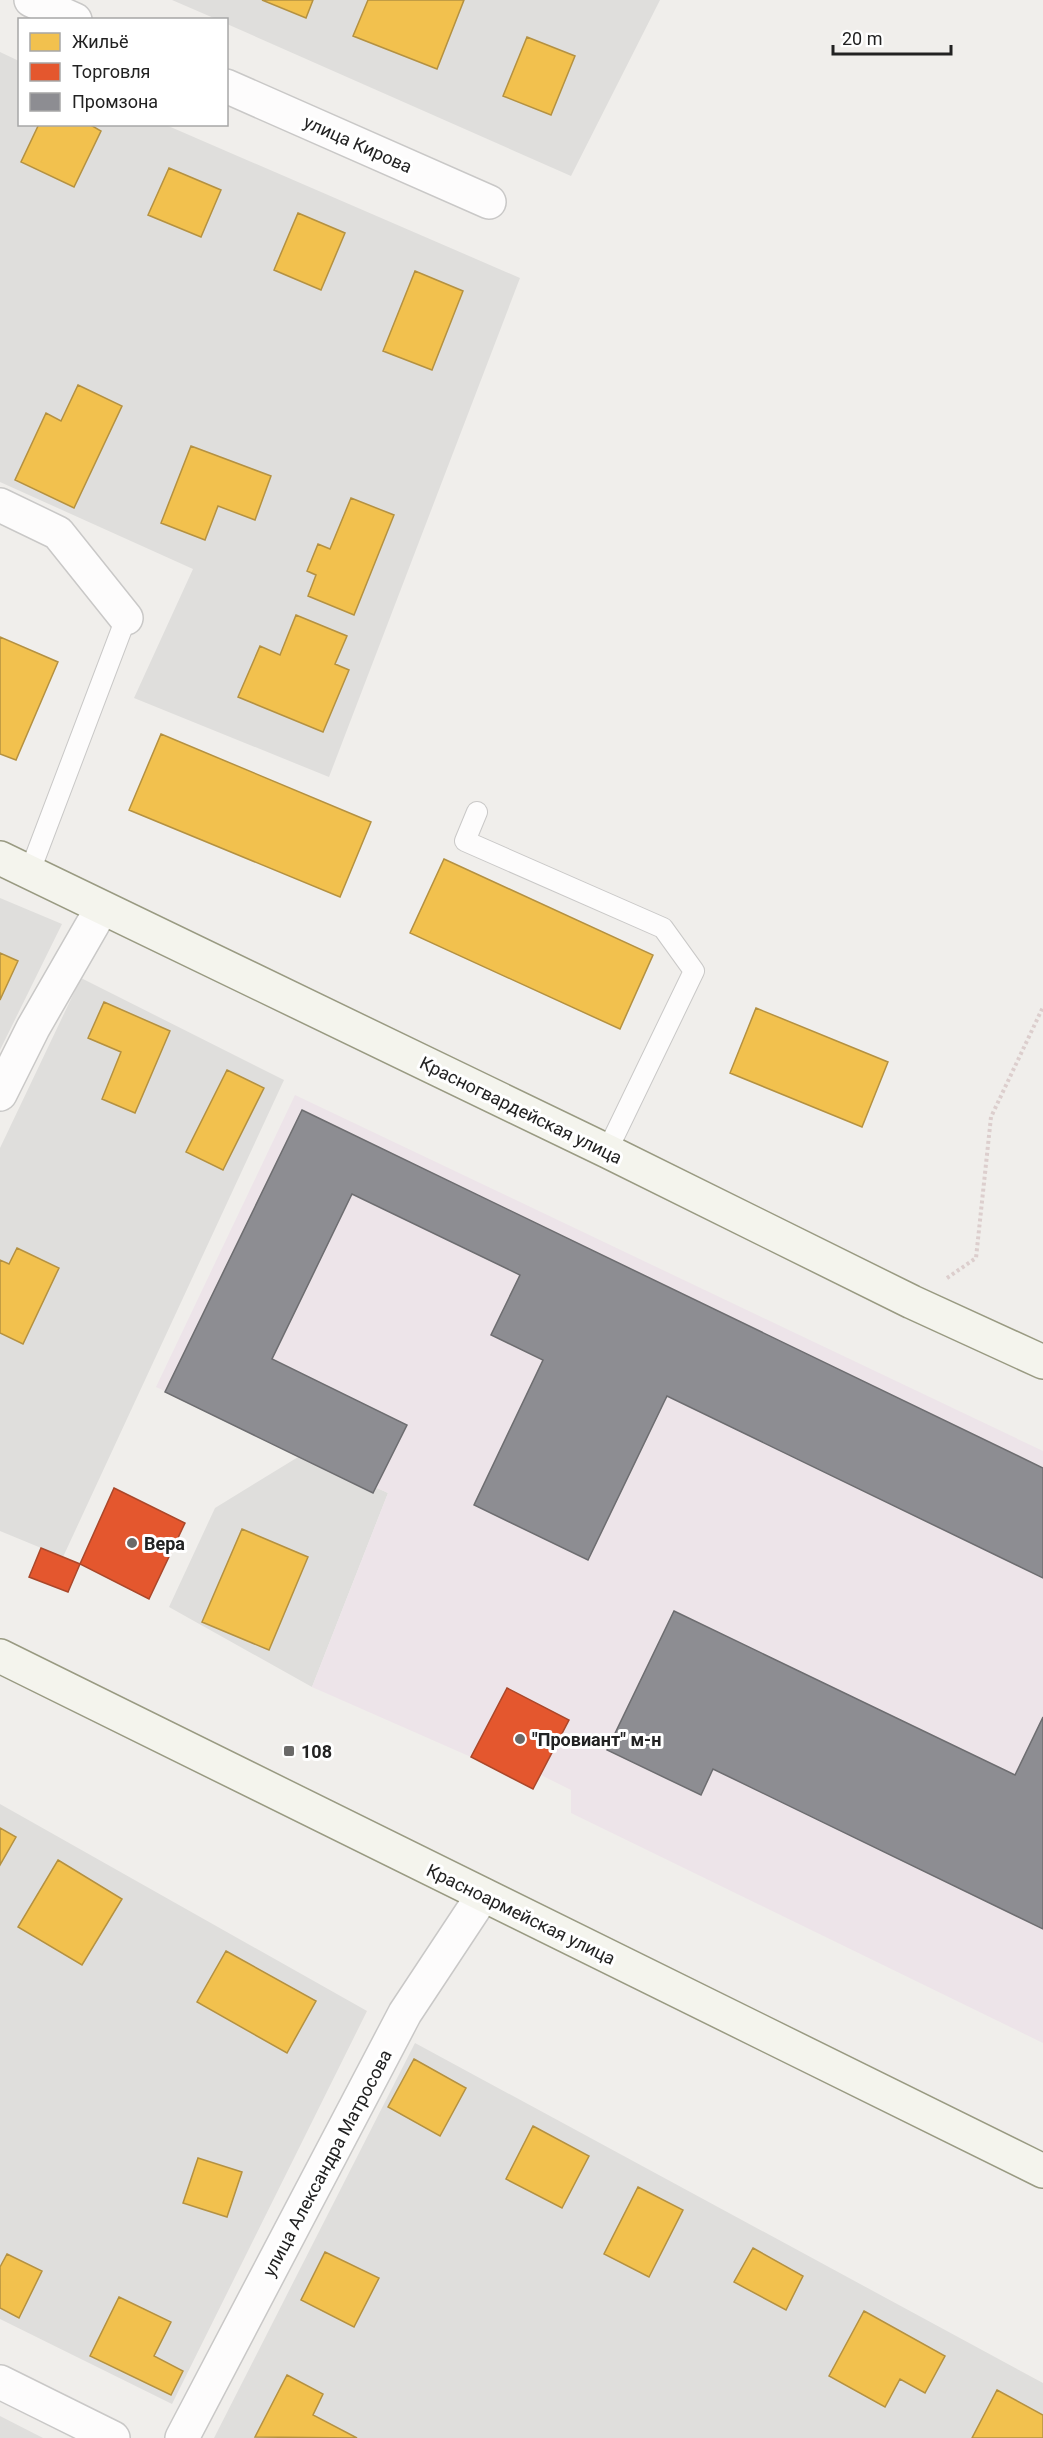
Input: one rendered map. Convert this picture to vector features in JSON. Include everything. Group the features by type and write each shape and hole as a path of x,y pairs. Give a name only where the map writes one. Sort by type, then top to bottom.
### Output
{"street":[{"path":"31,0 71,18"},
{"name":"улица Кирова","path":"228,87 489,202"},
{"path":"0,505 58,533 126,618"},
{"name":"Красногвардейская улица","path":"0,858 607,1151 912,1302 1043,1362"},
{"path":"0,1094 33,1028 102,908"},
{"name":"Красноармейская улица","path":"0,1656 1043,2171"},
{"name":"улица Александра Матросова","path":"182,2438 405,2013 483,1895"},
{"path":"0,2382 113,2438"}],"lane":[{"path":"30,871 126,618"},
{"path":"477,812 465,841 663,928 694,971 607,1151"}],"path":[{"path":"912,1302 976,1258 992,1117 1043,1007"}],"shaded area":[{"path":"172,0 660,0 571,176 228,24 228,18 214,18"},
{"path":"0,52 18,61 18,126 168,126 520,278 329,777 134,698 193,569 0,482"},
{"path":"0,898 62,924 0,1050"},
{"path":"81,978 284,1080 63,1557 0,1531 0,1148"},
{"path":"295,1095 1043,1451 1043,2043 571,1813 571,1790 541,1775 568,1720 471,1757 312,1687 388,1493 156,1387"},
{"path":"303,1454 388,1493 312,1687 169,1607 215,1508"},
{"path":"0,1804 367,2011 172,2404 0,2319"},
{"path":"415,2043 1043,2383 1043,2438 214,2438"},
{"path":"0,2416 43,2438 0,2438"}],"building: Жильё":[{"path":"262,0 313,0 306,18"},
{"path":"368,0 464,0 437,69 353,36"},
{"path":"527,37 575,56 551,115 503,96"},
{"path":"38,126 92,126 101,131 74,187 21,162"},
{"path":"169,168 221,190 201,237 148,215"},
{"path":"298,213 345,233 321,290 274,270"},
{"path":"415,271 463,291 432,370 383,351"},
{"path":"78,385 122,406 74,508 15,480 46,413 61,421"},
{"path":"191,446 271,476 255,520 218,506 205,540 161,523"},
{"path":"351,498 394,515 354,615 308,596 316,575 307,571 318,544 330,549"},
{"path":"296,615 347,636 335,664 349,670 323,732 238,697 260,646 280,655"},
{"path":"0,637 58,662 16,760 0,754"},
{"path":"161,734 371,822 340,897 129,810"},
{"path":"444,859 653,955 620,1029 410,933"},
{"path":"0,953 18,961 0,1000"},
{"path":"104,1002 170,1031 135,1113 102,1099 121,1052 88,1038"},
{"path":"756,1008 888,1062 862,1127 730,1073"},
{"path":"227,1070 264,1088 223,1170 186,1152"},
{"path":"17,1248 59,1268 23,1344 0,1333 0,1260 9,1264"},
{"path":"242,1529 308,1557 269,1650 202,1622"},
{"path":"0,1828 16,1837 0,1865"},
{"path":"58,1860 122,1899 82,1965 18,1927"},
{"path":"226,1951 316,2001 287,2053 197,2002"},
{"path":"414,2059 466,2088 440,2136 388,2107"},
{"path":"533,2126 589,2156 562,2208 506,2179"},
{"path":"198,2158 242,2172 227,2217 183,2203"},
{"path":"638,2187 683,2210 649,2277 604,2254"},
{"path":"753,2248 803,2276 786,2310 734,2282"},
{"path":"325,2252 379,2278 354,2327 301,2300"},
{"path":"7,2254 42,2271 19,2318 0,2308 0,2267"},
{"path":"119,2297 171,2322 154,2356 183,2371 171,2395 90,2356"},
{"path":"864,2311 945,2356 925,2393 900,2379 885,2407 829,2376"},
{"path":"287,2375 323,2394 313,2415 357,2438 255,2437"},
{"path":"997,2390 1043,2415 1043,2438 972,2438"}],"building: Торговля":[{"name":"Вера","path":"114,1488 185,1523 149,1599 80,1564"},
{"path":"41,1548 80,1564 68,1592 29,1577"},
{"name":"\"Провиант\" м-н","path":"507,1688 569,1720 533,1789 471,1757"}],"building: Промзона":[{"path":"302,1110 1043,1468 1043,1578 667,1396 588,1560 474,1505 543,1360 491,1335 520,1275 352,1194 272,1359 407,1425 373,1493 165,1392"},
{"path":"674,1611 1015,1775 1043,1717 1043,1929 713,1769 701,1795 607,1750"}],"place":[{"name":"Вера","path":"132,1543"},
{"name":"\"Провиант\" м-н","path":"520,1739"},
{"name":"108","path":"289,1751"}]}
